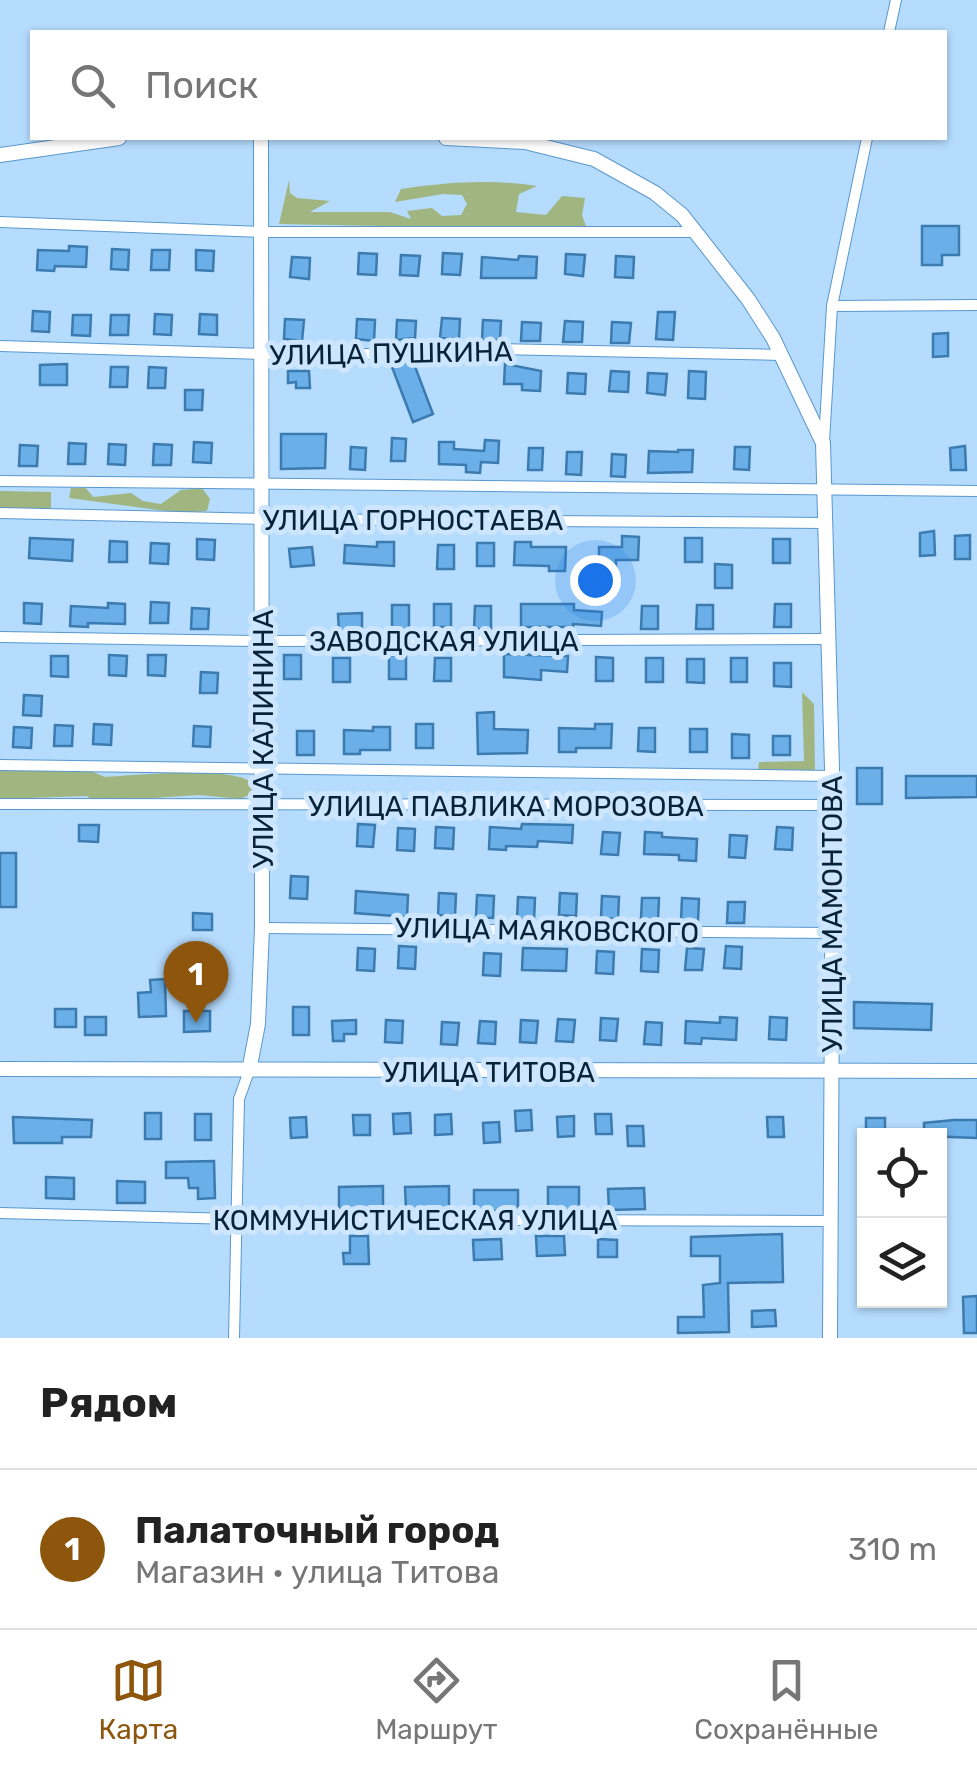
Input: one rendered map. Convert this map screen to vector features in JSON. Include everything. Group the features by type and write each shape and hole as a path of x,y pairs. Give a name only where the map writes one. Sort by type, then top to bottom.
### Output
{"main road":[{"path":"0,156 106,140"},
{"name":"УЛИЦА КАЛИНИНА","path":"249,1071 258,1024 262,928 261,140"},
{"path":"486,140 525,142 594,159 655,193 682,215 748,299 782,355 824,443 824,490"},
{"name":"УЛИЦА МАМОНТОВА","path":"824,490 833,805 830,1338"},
{"name":"УЛИЦА ТИТОВА","path":"0,1070 977,1071"}],"street":[{"path":"889,30 896,0"},
{"path":"824,443 832,306 868,140"},
{"path":"0,222 262,232 693,232"},
{"path":"832,306 977,305"},
{"name":"УЛИЦА ПУШКИНА","path":"0,346 261,354 369,354 422,347 782,355"},
{"name":"УЛИЦА ГОРНОСТАЕВА","path":"0,481 977,491"},
{"name":"УЛИЦА ГОРНОСТАЕВА","path":"0,513 826,523"},
{"name":"ЗАВОДСКАЯ УЛИЦА","path":"0,638 828,639"},
{"name":"УЛИЦА ПАВЛИКА МОРОЗОВА","path":"0,765 832,776"},
{"name":"УЛИЦА ПАВЛИКА МОРОЗОВА","path":"0,804 833,805"},
{"name":"УЛИЦА МАЯКОВСКОГО","path":"262,928 832,933"},
{"name":"УЛИЦА КАЛИНИНА","path":"234,1338 239,1099 249,1071"},
{"name":"КОММУНИСТИЧЕСКАЯ УЛИЦА","path":"0,1214 235,1219 830,1221"}],"green space":[{"path":"289,180 290,193 297,198 330,201 310,212 390,212 411,219 407,211 432,208 442,216 461,215 467,204 462,195 443,194 395,202 401,189 469,182 537,186 519,194 516,212 546,215 562,196 585,198 582,215 586,226 279,224"},
{"path":"71,488 86,488 93,497 131,493 143,501 161,504 181,490 202,488 210,499 207,511 181,513 69,498"},
{"path":"0,491 51,492 51,510 0,508"},
{"path":"802,692 814,704 815,773 758,771 759,762 804,761"},
{"path":"0,769 93,772 105,777 224,774 251,782 252,793 241,799 199,795 94,802 87,796 0,799"}],"building":[{"path":"922,226 959,226 959,255 942,255 942,265 922,265"},
{"path":"69,246 87,247 86,267 37,270 38,250 69,251"},
{"path":"112,249 129,250 128,270 111,269"},
{"path":"152,250 170,250 169,270 151,270"},
{"path":"196,250 214,251 213,271 196,270"},
{"path":"359,253 377,254 376,275 358,274"},
{"path":"443,253 462,254 460,275 442,274"},
{"path":"566,254 585,255 583,276 565,274"},
{"path":"401,255 420,256 418,276 400,275"},
{"path":"519,256 537,257 536,278 481,278 482,257 518,260"},
{"path":"616,256 634,257 633,278 615,277"},
{"path":"292,257 310,258 309,279 290,277"},
{"path":"33,311 50,312 49,332 32,331"},
{"path":"658,312 675,312 673,340 656,339"},
{"path":"155,314 172,315 171,335 154,334"},
{"path":"200,314 217,315 217,335 199,334"},
{"path":"73,315 91,315 90,336 72,335"},
{"path":"111,315 129,315 128,335 110,335"},
{"path":"442,318 460,319 459,339 440,338"},
{"path":"285,319 304,320 302,341 284,339"},
{"path":"357,319 375,320 374,341 356,339"},
{"path":"397,320 416,321 415,338 396,340"},
{"path":"483,320 501,321 500,340 482,340"},
{"path":"565,321 583,322 582,342 563,342"},
{"path":"522,322 541,323 540,341 521,341"},
{"path":"612,322 631,323 629,343 611,343"},
{"path":"948,333 948,356 933,357 933,334"},
{"path":"411,356 433,414 413,422 389,359"},
{"path":"67,364 67,385 40,385 40,365"},
{"path":"505,364 541,371 540,391 522,390 522,384 504,384"},
{"path":"111,367 128,367 127,387 110,387"},
{"path":"149,367 166,368 165,388 148,388"},
{"path":"288,371 309,371 310,388 296,388 296,382 288,383"},
{"path":"611,371 629,372 628,392 609,391"},
{"path":"689,371 706,372 705,399 688,398"},
{"path":"568,373 586,374 585,394 567,393"},
{"path":"648,373 667,374 665,395 647,393"},
{"path":"185,390 203,390 202,410 185,410"},
{"path":"281,434 326,434 325,468 281,469"},
{"path":"392,438 406,439 405,461 391,461"},
{"path":"485,440 499,441 498,463 481,462 480,473 466,472 466,465 439,464 439,442 454,442 454,449 484,451"},
{"path":"194,442 212,443 211,463 193,462"},
{"path":"69,443 86,444 85,464 68,464"},
{"path":"109,444 126,445 125,465 108,464"},
{"path":"154,444 172,445 171,465 153,465"},
{"path":"20,445 38,446 37,466 19,466"},
{"path":"965,446 966,470 951,470 950,448"},
{"path":"351,447 366,448 365,470 350,469"},
{"path":"735,447 750,447 749,470 734,469"},
{"path":"529,448 543,448 542,470 528,470"},
{"path":"693,450 692,472 648,473 649,451"},
{"path":"567,452 582,452 581,475 566,474"},
{"path":"612,454 626,455 625,477 611,476"},
{"path":"934,531 935,555 920,556 920,533"},
{"path":"970,535 970,559 955,559 955,536"},
{"path":"622,536 639,537 638,560 616,560 616,571 599,570 599,547 622,547"},
{"path":"30,538 73,540 72,561 29,558"},
{"path":"685,538 702,538 702,562 685,562"},
{"path":"197,539 215,540 214,560 197,559"},
{"path":"773,539 790,539 790,563 773,563"},
{"path":"110,541 127,542 127,562 109,562"},
{"path":"377,542 394,542 394,566 344,563 345,545 377,547"},
{"path":"515,542 531,542 531,547 566,547 565,571 549,571 549,566 514,565"},
{"path":"151,543 169,544 168,564 150,563"},
{"path":"477,543 494,543 494,566 477,566"},
{"path":"438,545 454,545 454,569 437,569"},
{"path":"312,547 314,565 291,567 289,549"},
{"path":"715,564 732,565 732,588 715,588"},
{"path":"151,602 169,603 168,623 150,623"},
{"path":"24,603 42,604 41,624 24,623"},
{"path":"108,603 125,604 125,624 70,626 71,606 108,608"},
{"path":"434,604 451,604 451,627 434,627"},
{"path":"521,604 574,604 574,610 602,612 601,626 521,627"},
{"path":"775,604 791,604 791,627 774,627"},
{"path":"392,605 409,605 409,629 392,629"},
{"path":"697,605 713,605 713,629 696,629"},
{"path":"475,606 491,606 491,629 474,629"},
{"path":"642,606 658,606 658,629 641,629"},
{"path":"192,608 209,609 208,629 191,629"},
{"path":"362,613 362,632 339,632 338,614"},
{"path":"504,654 568,656 567,672 541,670 541,680 504,677"},
{"path":"109,655 127,656 126,676 109,675"},
{"path":"148,655 166,655 165,676 148,675"},
{"path":"284,655 301,655 301,679 284,679"},
{"path":"389,655 406,656 406,679 389,679"},
{"path":"51,656 68,656 68,677 51,676"},
{"path":"596,657 613,658 613,681 596,681"},
{"path":"333,658 350,658 350,682 333,682"},
{"path":"435,658 451,658 451,681 434,681"},
{"path":"646,658 663,658 663,682 646,682"},
{"path":"731,658 747,658 747,682 731,682"},
{"path":"687,659 704,659 704,683 687,682"},
{"path":"774,663 791,663 791,687 774,686"},
{"path":"201,672 218,673 217,693 200,693"},
{"path":"24,695 42,696 41,716 23,715"},
{"path":"494,712 494,729 528,730 527,753 478,754 477,713"},
{"path":"94,724 112,725 111,745 93,744"},
{"path":"416,724 433,724 433,748 416,748"},
{"path":"595,724 612,724 611,748 559,752 559,728 595,729"},
{"path":"55,725 73,726 72,746 54,746"},
{"path":"194,726 211,727 210,747 193,746"},
{"path":"14,727 32,728 31,748 13,747"},
{"path":"373,727 390,727 390,750 344,754 344,730 373,731"},
{"path":"639,728 655,728 655,752 638,751"},
{"path":"690,729 707,729 707,752 690,752"},
{"path":"297,731 314,731 314,755 297,755"},
{"path":"732,734 749,735 749,758 732,758"},
{"path":"773,736 790,736 790,755 773,755"},
{"path":"857,768 882,768 882,804 857,804"},
{"path":"906,776 977,776 977,797 906,798"},
{"path":"358,824 375,825 373,847 357,846"},
{"path":"522,824 573,825 572,843 538,841 537,847 489,849 490,827 521,829"},
{"path":"79,825 99,825 98,842 79,841"},
{"path":"436,827 454,828 453,849 435,848"},
{"path":"777,827 793,828 792,850 775,849"},
{"path":"398,828 415,829 414,851 397,850"},
{"path":"603,832 620,833 618,855 601,854"},
{"path":"645,832 697,839 696,861 679,860 679,855 644,854"},
{"path":"730,835 747,836 745,858 729,857"},
{"path":"0,853 16,853 16,907 0,907"},
{"path":"291,876 308,877 307,899 290,898"},
{"path":"356,891 408,895 407,917 355,913"},
{"path":"439,893 456,894 455,916 438,915"},
{"path":"560,893 577,894 576,916 559,915"},
{"path":"477,895 494,896 493,918 476,917"},
{"path":"602,896 619,897 618,919 601,918"},
{"path":"518,897 535,898 534,920 517,919"},
{"path":"642,898 659,898 658,920 641,919"},
{"path":"682,898 699,899 698,921 681,920"},
{"path":"728,902 745,902 744,923 727,923"},
{"path":"193,913 212,914 212,930 193,930"},
{"path":"399,946 416,947 415,969 398,968"},
{"path":"726,946 742,947 741,969 724,968"},
{"path":"358,948 375,949 374,971 357,970"},
{"path":"523,948 567,949 566,971 522,970"},
{"path":"687,948 704,949 702,970 685,970"},
{"path":"642,949 659,950 658,972 641,971"},
{"path":"597,951 614,952 613,974 596,973"},
{"path":"484,953 501,954 500,976 483,975"},
{"path":"165,979 166,1016 139,1017 138,993 151,992 150,980"},
{"path":"854,1002 932,1004 931,1030 854,1028"},
{"path":"293,1007 309,1007 309,1035 293,1035"},
{"path":"55,1009 76,1009 76,1027 55,1027"},
{"path":"184,1011 210,1011 210,1031 184,1032"},
{"path":"85,1017 106,1017 106,1035 85,1035"},
{"path":"720,1017 737,1018 736,1040 702,1038 701,1044 685,1043 686,1021 720,1023"},
{"path":"770,1017 787,1018 786,1040 769,1039"},
{"path":"601,1018 618,1019 616,1041 600,1040"},
{"path":"558,1019 575,1020 573,1042 556,1041"},
{"path":"356,1020 356,1034 344,1034 344,1041 333,1041 332,1021"},
{"path":"386,1020 403,1021 402,1043 385,1042"},
{"path":"521,1020 538,1021 536,1043 520,1042"},
{"path":"480,1021 496,1022 495,1044 478,1043"},
{"path":"442,1022 459,1023 457,1045 441,1044"},
{"path":"646,1022 662,1023 661,1045 644,1044"},
{"path":"531,1110 532,1130 516,1131 515,1111"},
{"path":"145,1113 161,1113 161,1139 145,1139"},
{"path":"410,1113 411,1133 394,1134 393,1114"},
{"path":"195,1114 211,1114 211,1140 195,1140"},
{"path":"451,1114 452,1134 435,1135 435,1115"},
{"path":"595,1114 611,1114 612,1134 596,1134"},
{"path":"353,1115 370,1115 370,1135 354,1135"},
{"path":"574,1116 574,1136 558,1137 557,1117"},
{"path":"13,1117 92,1120 91,1137 62,1137 62,1143 14,1143"},
{"path":"306,1117 307,1137 291,1138 290,1118"},
{"path":"767,1117 783,1117 784,1137 768,1137"},
{"path":"866,1118 885,1118 885,1128 866,1128"},
{"path":"977,1120 977,1138 947,1137 947,1128 924,1128 924,1123"},
{"path":"499,1122 500,1142 484,1143 483,1123"},
{"path":"627,1126 643,1126 644,1146 628,1146"},
{"path":"214,1161 215,1198 198,1199 198,1188 189,1188 188,1178 166,1178 166,1162"},
{"path":"46,1177 74,1178 74,1199 46,1198"},
{"path":"117,1181 145,1182 145,1203 117,1203"},
{"path":"383,1186 383,1209 339,1209 339,1187"},
{"path":"449,1186 449,1209 406,1209 405,1187"},
{"path":"548,1187 579,1187 579,1210 548,1210"},
{"path":"644,1188 645,1209 609,1210 608,1189"},
{"path":"474,1190 518,1190 518,1211 474,1211"},
{"path":"782,1234 783,1282 728,1283 729,1332 678,1333 678,1317 704,1317 703,1285 720,1283 720,1256 691,1256 691,1237"},
{"path":"350,1236 368,1236 369,1264 344,1264 343,1253 350,1253"},
{"path":"536,1236 564,1236 565,1255 537,1256"},
{"path":"501,1239 502,1259 474,1260 473,1240"},
{"path":"598,1239 617,1240 617,1257 598,1257"},
{"path":"977,1296 977,1333 964,1333 963,1297"},
{"path":"775,1310 776,1326 752,1327 752,1311"}],"place":[{"name":"Палаточный город","path":"196,1023"}]}
